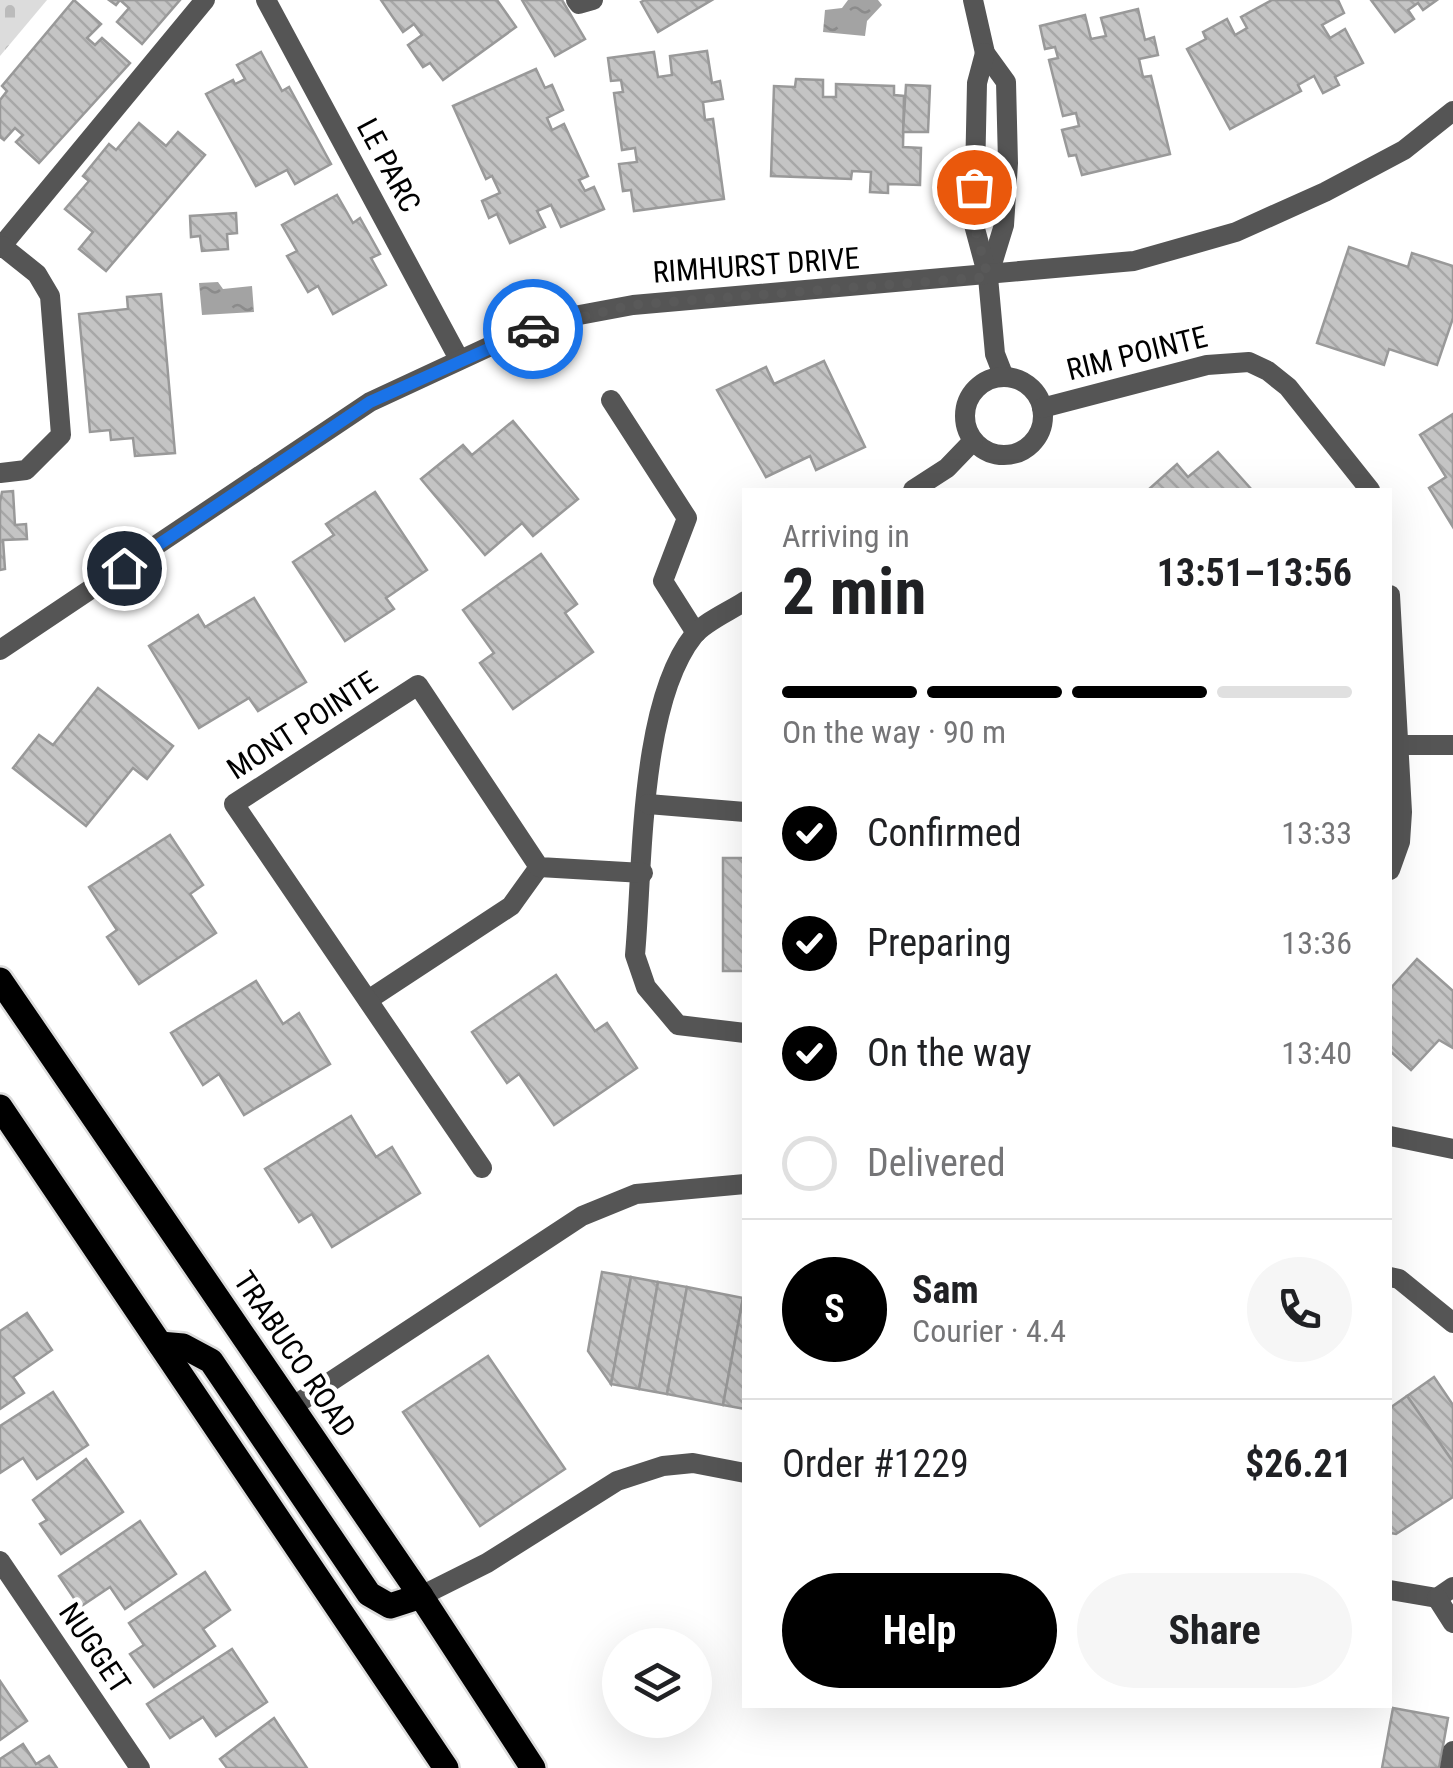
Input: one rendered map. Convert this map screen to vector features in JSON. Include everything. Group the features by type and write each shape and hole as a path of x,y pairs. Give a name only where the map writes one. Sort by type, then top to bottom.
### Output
{"main road":[{"name":"TRABUCO ROAD","path":"0,980 421,1596 532,1768"},
{"path":"0,1108 446,1768"},
{"path":"160,1344 183,1346 211,1361 369,1594 390,1606 421,1596"}],"street":[{"path":"0,472 26,470 62,435 50,296 36,274 1,247 206,0"},
{"name":"LE PARC","path":"266,0 459,359"},
{"path":"576,0 580,4 592,0"},
{"path":"973,0 985,54 1006,82 1004,225 988,277"},
{"path":"917,488 947,468 974,441 964,416 968,398 979,385 1004,377 996,354 988,277 974,225 977,83 985,54"},
{"name":"RIMHURST DRIVE","path":"0,650 370,402 459,359 543,326 632,305 988,277 1134,261 1236,232 1404,150 1453,112"},
{"path":"974,187 1006,187"},
{"name":"RIM POINTE","path":"1042,408 1206,365 1249,362 1288,386 1368,488"},
{"name":"RIM POINTE","path":"974,441 996,454 1013,454 1029,447 1040,433 1042,408 1028,385 1004,377"},
{"path":"610,400 687,518 663,580 696,633"},
{"path":"742,603 696,633 665,686 654,726 635,956 646,987 678,1025 742,1033"},
{"path":"1392,670 1394,745 1402,812 1400,842 1392,864"},
{"name":"MONT POINTE","path":"482,1168 234,804 418,685 539,867"},
{"path":"1394,745 1453,745"},
{"path":"648,804 742,812"},
{"path":"368,1000 512,906 539,867 643,873"},
{"path":"1392,1136 1453,1149"},
{"path":"292,1407 582,1216 636,1194 742,1184"},
{"path":"1392,1278 1453,1323"},
{"path":"421,1596 486,1563 617,1481 663,1466 694,1463 742,1472"},
{"name":"NUGGET","path":"0,1561 140,1768"},
{"path":"1392,1590 1445,1592 1453,1623"},
{"path":"1450,1768 1453,1751"}],"green space":[{"path":"0,0 47,0 0,56"}],"water":[{"path":"848,0 878,0 882,5 867,21 865,36 823,32 825,10 842,8"},
{"path":"218,282 223,289 252,286 254,312 202,315 199,283"}],"building":[{"path":"74,0 101,24 87,38 95,45 102,38 130,63 39,163 16,142 23,135 15,128 4,140 0,137 0,100 7,91 2,86"},
{"path":"120,0 180,0 142,44 117,22 129,8"},
{"path":"381,0 497,0 516,27 443,80 430,63 423,67 408,45 422,35 414,24 403,32"},
{"path":"522,0 562,0 585,39 555,56"},
{"path":"712,0 658,32 641,2"},
{"path":"1272,0 1338,0 1344,13 1322,25 1330,38 1345,29 1363,63 1335,77 1339,85 1323,93 1314,76 1298,85 1301,91 1230,129 1187,49 1206,39 1203,32 1227,19 1235,35 1247,28 1241,17"},
{"path":"1371,0 1437,0 1423,10 1418,3 1408,10 1414,19 1395,32"},
{"path":"1138,9 1145,40 1154,37 1158,55 1139,59 1143,77 1151,76 1170,154 1082,175 1076,155 1069,156 1062,130 1079,126 1076,113 1063,116 1049,60 1058,58 1055,47 1045,49 1040,26 1085,15 1091,39 1106,36 1101,18"},
{"path":"707,51 712,83 720,81 723,99 703,102 705,120 713,119 724,199 634,211 631,190 623,191 619,164 637,162 635,148 622,150 614,93 623,92 621,80 611,81 608,58 654,52 658,77 672,75 670,56"},
{"path":"261,52 282,91 289,87 331,164 295,184 287,170 256,186 206,94 233,80 235,84 245,79 237,65"},
{"path":"536,69 545,88 552,85 563,110 547,118 552,130 564,124 588,176 579,180 585,191 594,187 604,209 561,227 551,205 537,211 545,227 510,243 497,214 489,218 482,201 500,193 492,176 486,179 453,106"},
{"path":"796,79 823,80 823,97 836,97 836,84 894,86 894,95 904,96 903,147 921,148 920,185 888,184 888,193 870,192 871,172 852,171 851,179 771,176 774,86 795,87"},
{"path":"906,85 930,86 928,132 903,132"},
{"path":"139,123 166,146 178,132 205,155 106,271 79,249 93,232 65,209 89,181 83,176 109,144 116,150"},
{"path":"337,195 353,223 360,218 380,254 371,258 386,285 333,314 318,286 308,292 287,256 297,251 282,225"},
{"path":"236,213 237,233 227,234 228,249 202,251 200,236 191,237 190,216"},
{"path":"1349,247 1408,267 1412,253 1453,266 1453,318 1437,365 1389,349 1384,365 1317,343"},
{"path":"161,294 175,453 135,456 133,438 111,440 110,430 90,432 79,314 128,309 127,297"},
{"path":"824,361 865,447 816,470 810,456 766,477 717,390 766,367 774,384"},
{"path":"1453,414 1453,527 1429,488 1446,477 1420,435"},
{"path":"513,421 578,499 533,536 522,523 485,555 421,479 463,445 472,455"},
{"path":"1218,452 1250,488 1150,488 1177,464 1188,477"},
{"path":"13,491 15,525 26,524 27,539 3,540 5,569 0,570 0,502 2,492"},
{"path":"375,492 427,570 386,598 394,609 345,641 293,562 334,535 326,524"},
{"path":"541,554 577,604 565,613 593,652 513,709 480,663 494,653 463,610"},
{"path":"254,598 306,682 258,711 249,698 199,728 149,646 198,615 205,627"},
{"path":"98,688 173,746 147,779 133,768 86,826 13,768 39,735 53,745"},
{"path":"170,835 203,885 190,894 216,933 139,984 107,937 117,930 89,887"},
{"path":"723,858 742,858 742,971 723,971"},
{"path":"1417,959 1453,991 1453,1048 1439,1040 1411,1070 1392,1053 1392,987"},
{"path":"556,975 595,1031 607,1023 637,1068 554,1125 519,1074 507,1083 472,1032"},
{"path":"256,981 283,1024 299,1013 330,1064 244,1115 219,1074 203,1085 171,1033"},
{"path":"351,1116 376,1157 392,1147 420,1193 332,1247 312,1214 299,1222 265,1169"},
{"path":"602,1272 631,1277 611,1384 588,1351"},
{"path":"631,1277 658,1282 639,1389 611,1384"},
{"path":"658,1282 687,1287 667,1394 639,1389"},
{"path":"687,1287 742,1298 723,1405 667,1394"},
{"path":"742,1303 742,1408 723,1405"},
{"path":"27,1313 52,1350 13,1377 24,1393 0,1409 0,1331"},
{"path":"488,1356 565,1469 480,1526 403,1412"},
{"path":"1434,1377 1453,1405 1453,1462 1407,1396"},
{"path":"53,1392 88,1445 37,1479 23,1458 0,1473 0,1426"},
{"path":"1407,1396 1453,1462 1453,1497 1396,1534 1392,1533 1392,1407"},
{"path":"86,1459 123,1512 61,1554 40,1524 47,1520 33,1500"},
{"path":"140,1521 176,1574 125,1609 110,1587 80,1607 59,1576"},
{"path":"205,1572 230,1610 203,1629 215,1646 154,1687 130,1654 144,1645 129,1623"},
{"path":"232,1649 267,1702 216,1736 203,1717 170,1738 147,1704"},
{"path":"0,1681 27,1721 0,1740"},
{"path":"1393,1708 1448,1718 1439,1768 1382,1768"},
{"path":"274,1718 307,1768 227,1768 220,1759"},
{"path":"23,1744 36,1764 49,1756 57,1768 0,1768 0,1759"}],"way so far":[{"path":"533,329 632,305 988,277 974,225 974,187"}],"route":[{"path":"124,568 370,402 533,329"}]}
